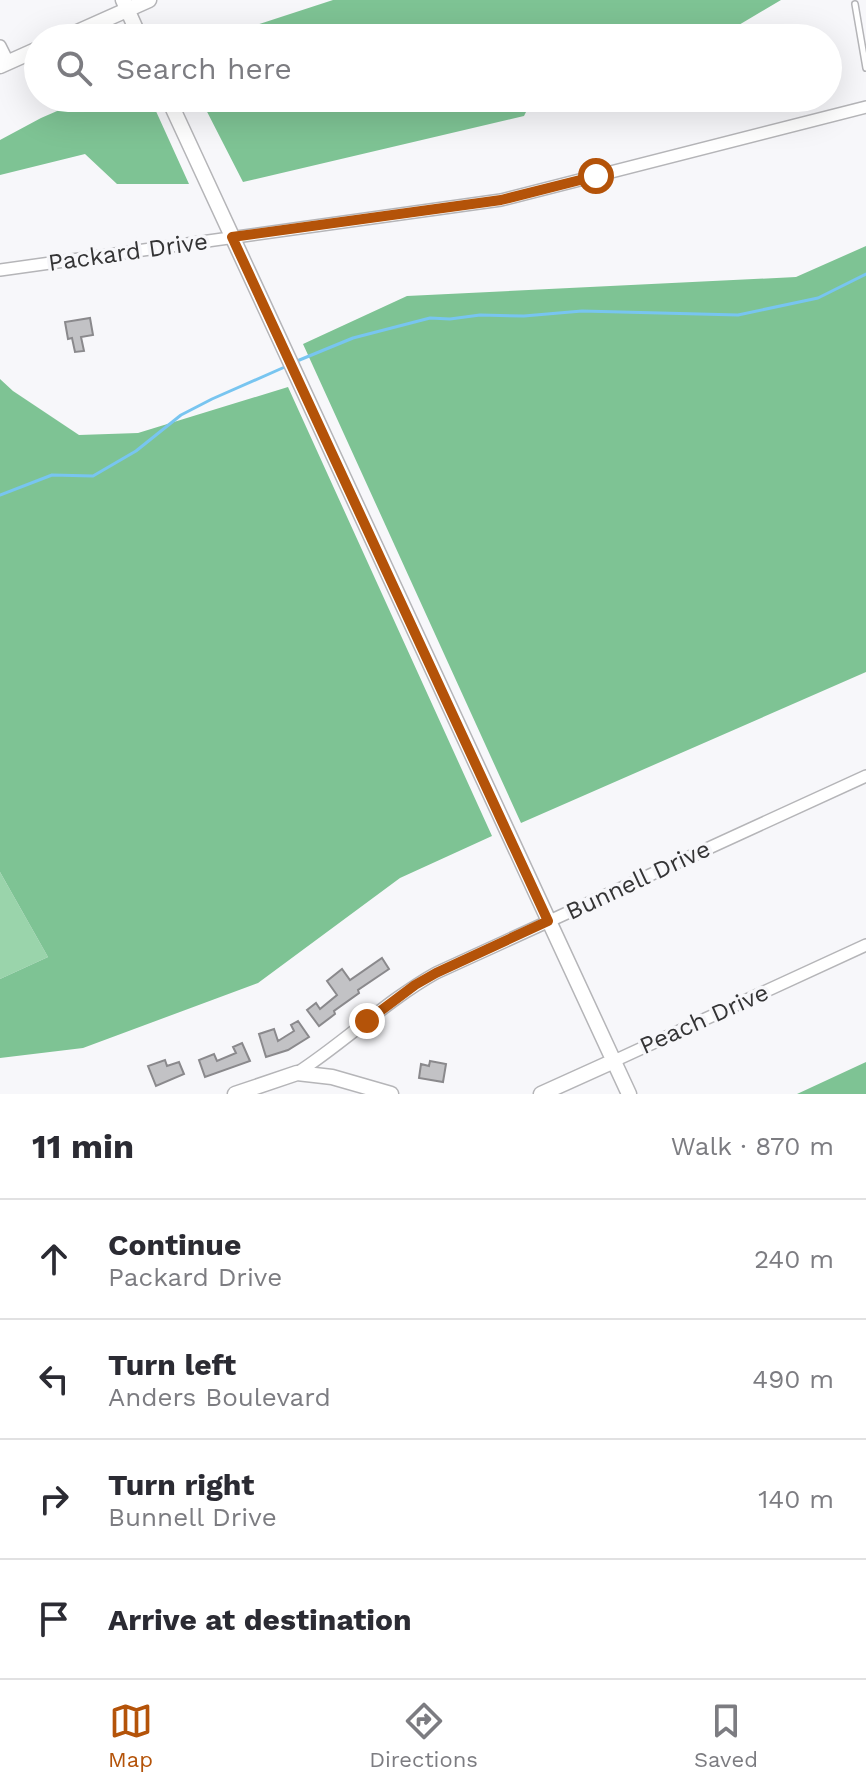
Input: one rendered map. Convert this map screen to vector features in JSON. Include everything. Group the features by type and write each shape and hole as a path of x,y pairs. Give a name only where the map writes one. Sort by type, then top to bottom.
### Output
{"street":[{"path":"90,24 125,5 149,0"},
{"path":"125,5 134,24"},
{"path":"0,46 4,64 24,55"},
{"name":"Packard Drive","path":"0,270 501,200 866,107"},
{"path":"174,112 629,1094"},
{"name":"Bunnell Drive","path":"297,1073 415,985 436,973 866,776"},
{"name":"Peach Drive","path":"541,1094 866,945"},
{"path":"235,1094 297,1073 332,1077 391,1094"}],"lane":[{"path":"855,4 866,68"}],"green space":[{"path":"333,0 781,0 741,24 259,24"},
{"path":"55,112 156,112 189,184 117,184 85,154 0,175 0,140"},
{"path":"207,112 526,112 524,116 243,182"},
{"path":"866,246 866,672 521,823 303,344 407,296 796,277"},
{"path":"0,379 79,435 138,433 288,387 492,836 400,878 258,983 83,1048 0,1058 0,979 48,957 0,872"},
{"path":"0,872 48,957 0,979"},
{"path":"866,1062 866,1094 797,1094"}],"building":[{"path":"90,318 93,335 81,337 84,351 75,352 72,338 68,339 65,322"},
{"path":"382,958 389,969 358,990 359,993 319,1026 307,1010 316,1003 320,1009 337,995 327,981 342,969 350,980"},
{"path":"298,1021 309,1037 288,1050 266,1057 259,1034 274,1029 278,1041 294,1031 291,1025"},
{"path":"242,1043 250,1061 205,1077 199,1060 214,1054 217,1061 236,1053 233,1047"},
{"path":"165,1060 167,1066 179,1062 184,1074 156,1086 148,1066"},
{"path":"430,1061 446,1064 443,1082 419,1078 421,1064 429,1066"}],"waterway":[{"path":"297,361 353,338 430,318 582,311 738,315 818,298 866,274"},
{"path":"0,495 52,475 93,476 136,451 181,415 287,366"}],"route":[{"path":"367,1021 436,973 548,921 232,237 501,200 596,176"}]}
